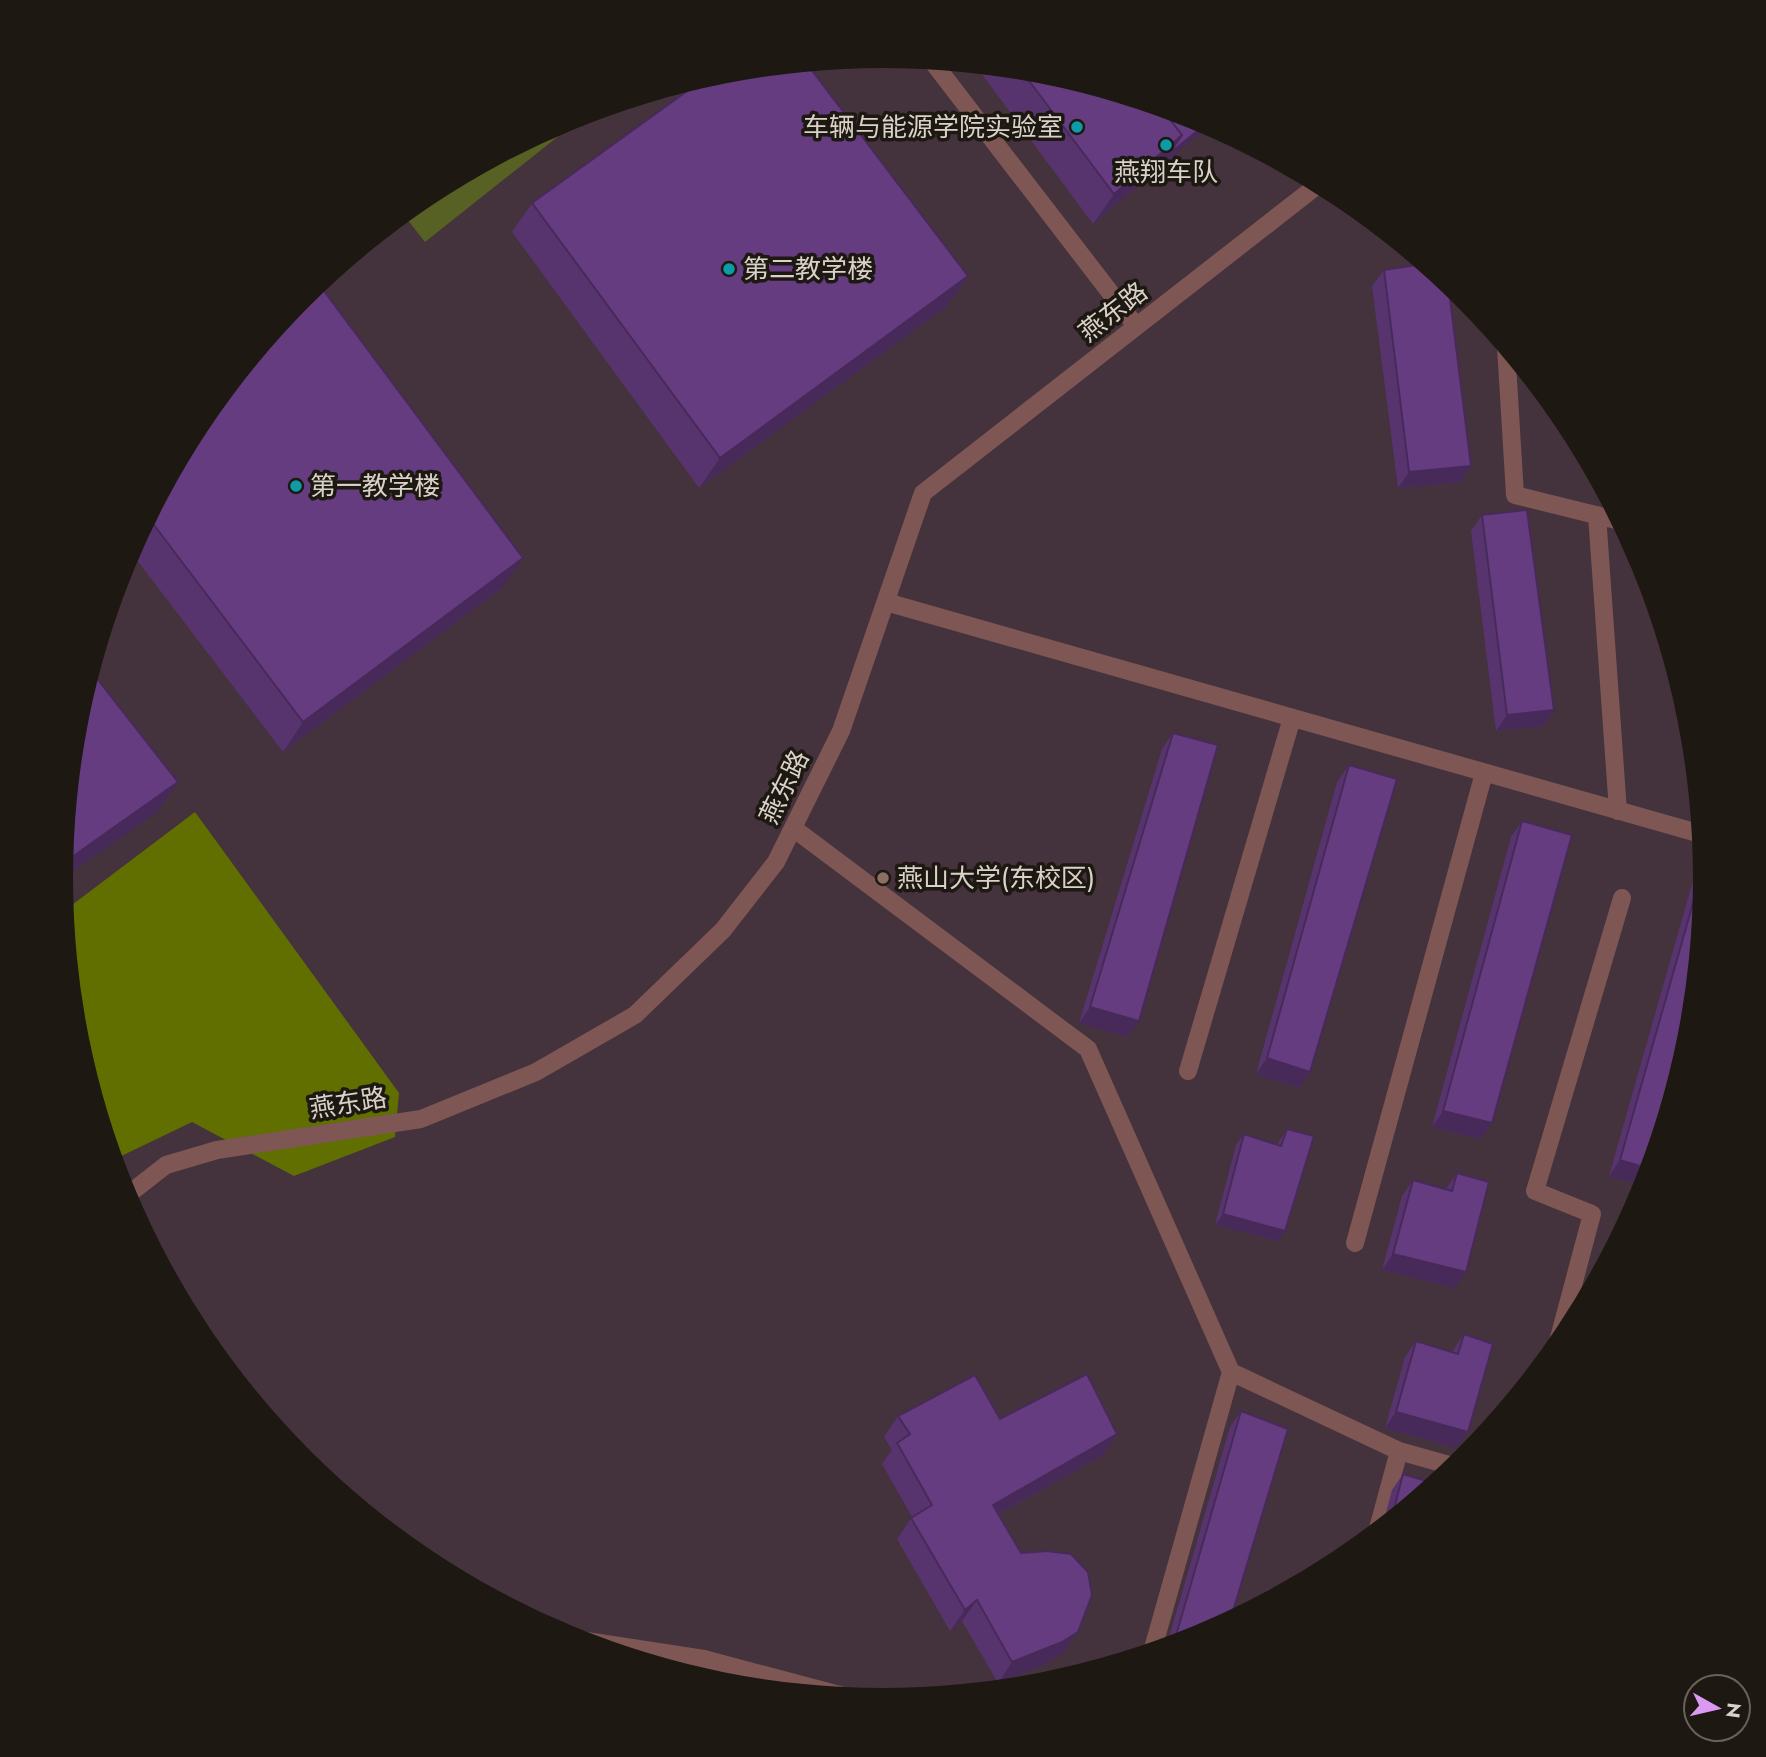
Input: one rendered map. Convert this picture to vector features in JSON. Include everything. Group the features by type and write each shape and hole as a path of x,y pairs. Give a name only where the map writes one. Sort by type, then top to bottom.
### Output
{"street":[{"path":"939,70 1136,326"},
{"name":"燕东路","path":"134,1190 166,1165 217,1150 421,1119 536,1072 635,1015 723,930 776,862 841,731 923,493 1310,191"},
{"path":"1507,362 1515,495 1609,518"},
{"path":"1597,515 1618,811"},
{"path":"886,602 1692,832"},
{"path":"1188,1071 1292,718"},
{"path":"1355,1243 1484,773"},
{"path":"793,828 1088,1049 1231,1372 1155,1641"},
{"path":"1565,1317 1592,1214 1535,1191 1622,898"},
{"path":"1231,1372 1399,1451 1443,1463"},
{"path":"1381,1517 1399,1451"},
{"path":"627,1647 704,1659 794,1684"}],"shaded area":[{"name":"燕山大学(东校区)","path":"883,68 989,75 1093,96 1143,111 1193,130 1288,177 1333,205 1417,269 1492,344 1526,385 1585,473 1610,520 1632,568 1666,669 1678,720 1692,826 1692,931 1686,984 1678,1037 1650,1139 1632,1189 1585,1284 1526,1372 1492,1413 1417,1488 1376,1521 1288,1580 1241,1605 1143,1646 1093,1661 989,1682 936,1687 883,1689 777,1682 673,1661 623,1646 573,1627 478,1580 433,1552 349,1488 274,1413 240,1372 181,1284 156,1237 134,1189 100,1088 88,1037 74,931 74,826 80,773 88,720 116,618 134,568 181,473 240,385 274,344 349,269 390,236 478,177 525,152 623,111 673,96 777,75 830,70"}],"green space":[{"path":"557,137 425,242 409,222 478,177"},
{"path":"195,812 399,1093 395,1137 294,1176 192,1122 122,1156 100,1088 88,1037 74,931 73,904"}],"building":[{"name":"第二教学楼","path":"813,72 968,276 720,458 532,203 684,94 777,75"},
{"path":"1030,82 1093,96 1143,111 1172,122 1182,135 1114,194"},
{"path":"1172,122 1196,132 1169,154 1182,135"},
{"path":"1413,266 1450,300 1471,466 1409,472 1384,270"},
{"name":"第一教学楼","path":"325,292 523,558 303,722 154,525 181,473 240,385 274,344"},
{"path":"1527,510 1554,710 1507,715 1482,515"},
{"path":"98,679 178,782 73,856 80,773"},
{"path":"1173,733 1218,745 1139,1021 1090,1007"},
{"path":"1349,765 1397,779 1310,1072 1267,1058"},
{"path":"1522,821 1572,835 1492,1123 1443,1111"},
{"path":"1692,905 1686,984 1678,1037 1666,1088 1640,1166 1620,1160"},
{"path":"1287,1129 1314,1136 1285,1231 1223,1214 1244,1134 1281,1146"},
{"path":"1457,1173 1489,1182 1466,1272 1393,1254 1413,1180 1452,1191"},
{"path":"1464,1334 1493,1344 1468,1432 1396,1412 1416,1341 1458,1354"},
{"path":"1087,1374 1117,1434 993,1505 1021,1553 1047,1551 1071,1554 1088,1572 1092,1595 1078,1632 1062,1642 1012,1662 977,1600 965,1610 911,1518 932,1505 897,1443 910,1434 898,1416 975,1375 1000,1419"},
{"path":"1241,1411 1288,1429 1234,1608 1177,1633"},
{"path":"1403,1474 1425,1481 1417,1488 1395,1506"}],"place":[{"name":"车辆与能源学院实验室","path":"1077,127"},
{"name":"燕翔车队","path":"1166,145"},
{"name":"第二教学楼","path":"729,269"},
{"name":"第一教学楼","path":"296,486"},
{"name":"燕山大学(东校区)","path":"883,878"}]}
